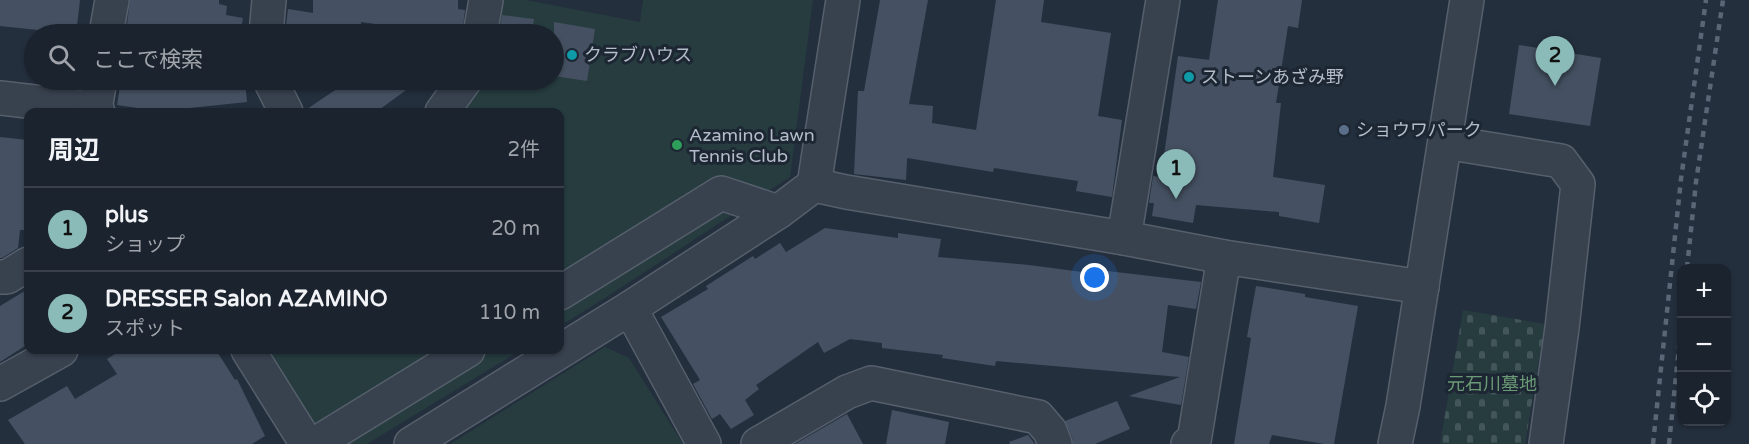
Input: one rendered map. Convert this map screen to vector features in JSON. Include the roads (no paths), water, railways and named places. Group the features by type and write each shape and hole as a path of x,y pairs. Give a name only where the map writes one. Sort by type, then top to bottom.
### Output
{"street":[{"path":"108,24 112,0"},
{"path":"267,24 269,0"},
{"path":"482,24 486,0"},
{"path":"564,349 778,212 814,185 843,0"},
{"path":"1124,238 1163,0"},
{"path":"1395,444 1403,406 1467,0"},
{"path":"275,90 284,108"},
{"path":"445,108 458,90"},
{"path":"0,98 98,100"},
{"path":"1445,142 1561,161 1578,184 1546,444"},
{"path":"814,185 1224,257 1422,287"},
{"path":"564,290 721,192 778,212"},
{"path":"1188,444 1194,441 1224,257"},
{"path":"0,277 7,277 24,266"},
{"path":"630,308 704,444"},
{"path":"0,384 54,354"},
{"path":"251,354 307,444"},
{"path":"315,444 461,354"},
{"path":"411,444 556,354"},
{"path":"758,444 847,392 871,383 1038,417 1050,431 1055,444"}],"railway":[{"path":"1653,444 1681,179 1706,0"},
{"path":"1687,264 1696,182 1723,0"},
{"path":"1669,444 1677,366"}],"place":[{"name":"クラブハウス","path":"572,55"},
{"name":"ストーンあざみ野","path":"1189,77"},
{"name":"DRESSER Salon AZAMINO","path":"1555,86"},
{"name":"ショウワパーク","path":"1344,130"},
{"name":"Azamino Lawn Tennis Club","path":"677,145"},
{"name":"plus","path":"1176,199"}],"park label":[{"name":"元石川墓地","path":"1492,384"}]}
